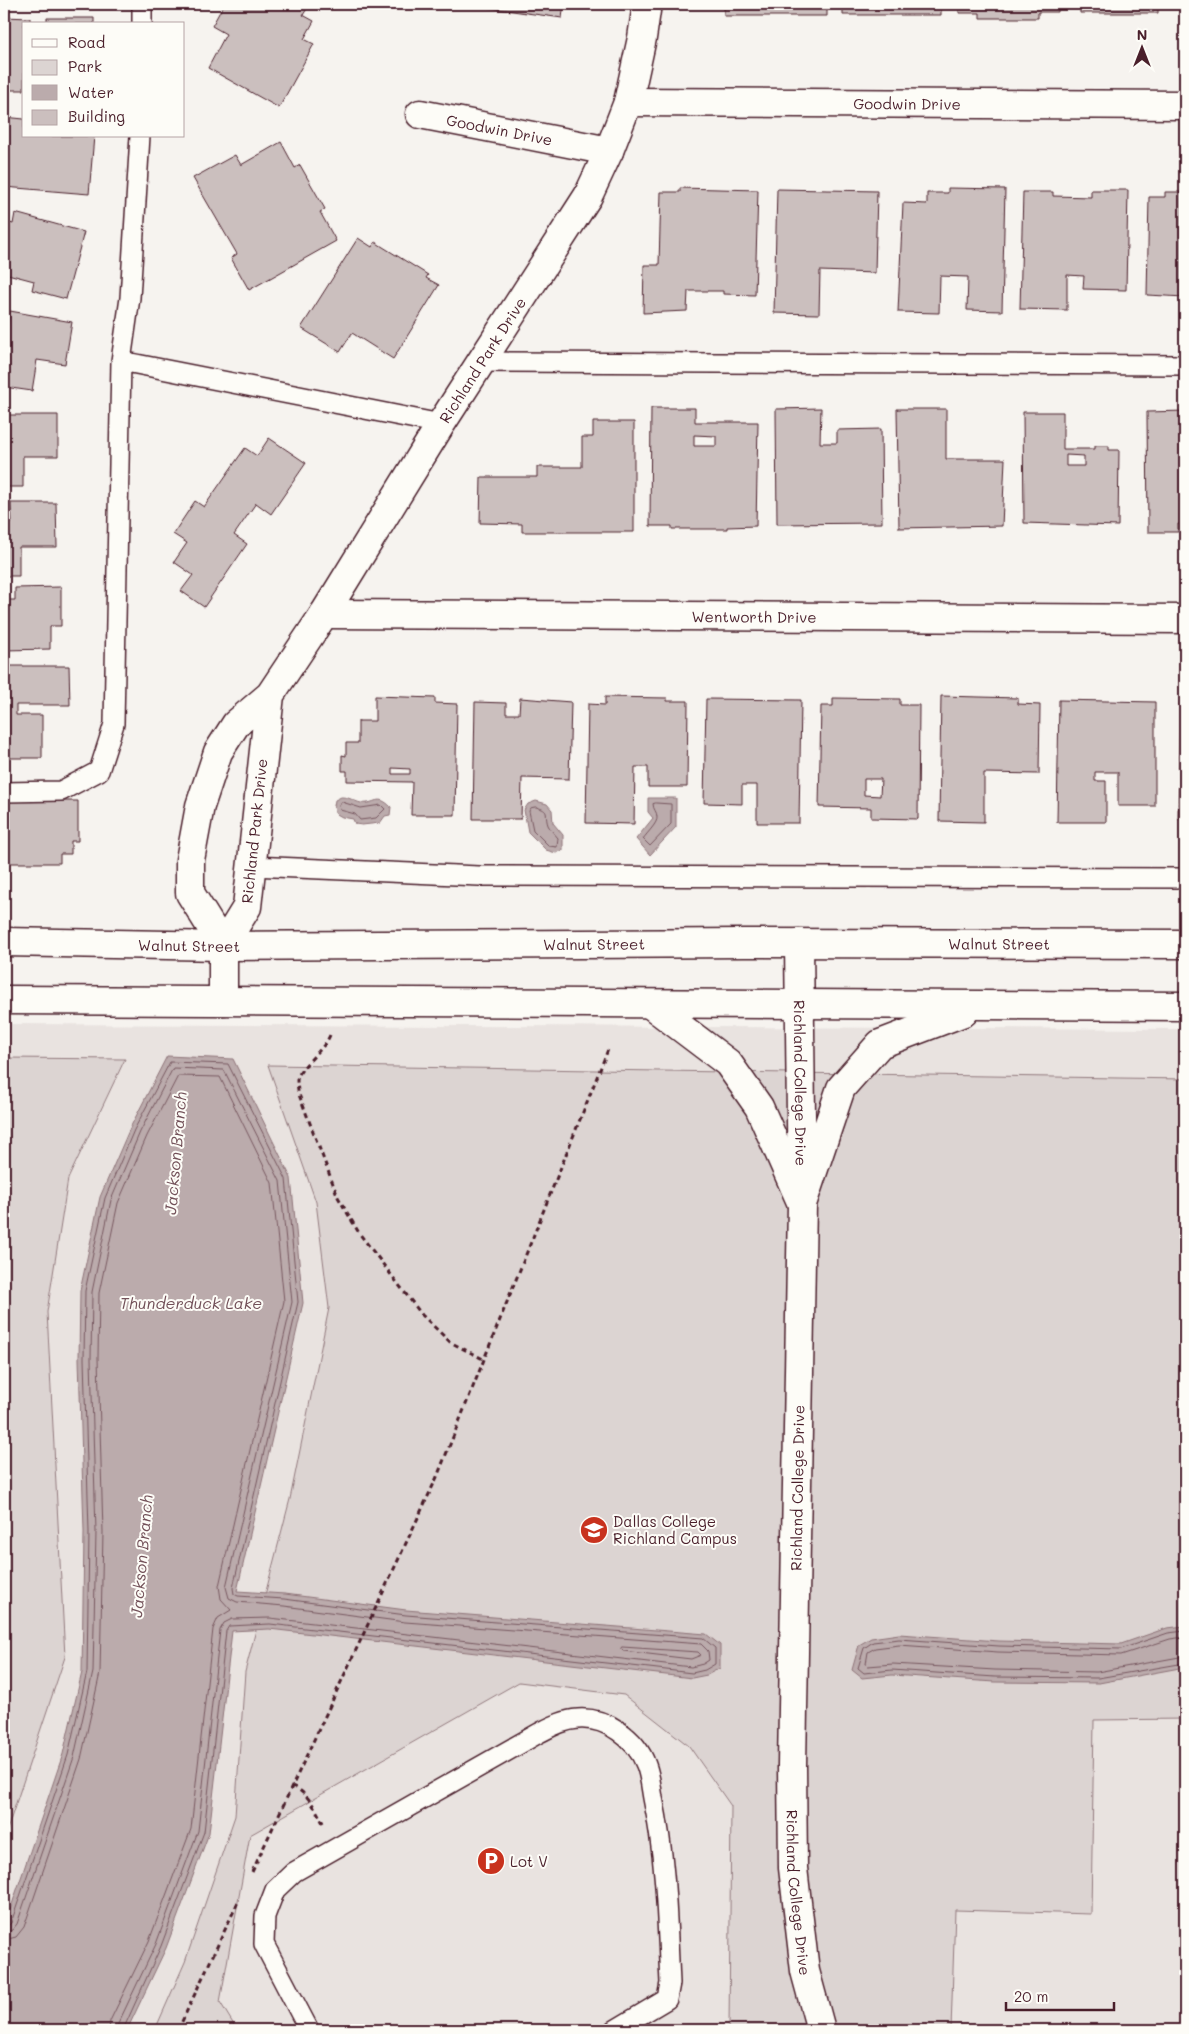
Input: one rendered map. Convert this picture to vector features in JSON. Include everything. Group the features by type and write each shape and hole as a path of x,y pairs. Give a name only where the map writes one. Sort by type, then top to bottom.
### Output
{"street":[{"name":"Richland Park Drive","path":"270,694 247,907 223,946 190,893 190,860 200,806 218,752 236,724 270,694 324,614 480,362 588,196 609,151 628,102 642,38 647,4"},
{"name":"Goodwin Drive","path":"628,102 1185,105"},
{"name":"Goodwin Drive","path":"420,114 609,151"},
{"name":"Wentworth Drive","path":"324,614 1185,619"},
{"name":"Walnut Street","path":"4,942 223,946 799,943 1185,944"},
{"name":"Richland College Drive","path":"799,943 802,1204 792,1765 793,1868 804,1971 821,2030"},
{"path":"223,946 223,1001"},
{"path":"4,1000 1185,1006"},
{"path":"650,1004 728,1063 759,1107 802,1204"},
{"path":"802,1204 841,1088 880,1044 910,1031 982,1006"}],"lane":[{"path":"142,4 142,22"},
{"path":"4,792 61,791 99,771 114,724 121,361 130,298 140,138"},
{"path":"121,361 441,424"},
{"path":"480,362 1185,365"},
{"path":"252,866 479,876 1185,878"},
{"path":"310,2030 264,1944 265,1916 275,1890 294,1872 558,1723 579,1719 600,1722 620,1732 635,1746 646,1765 661,1833 670,1983 667,1999 615,2030"}],"path":[{"path":"333,1027 326,1045 302,1070 297,1081 298,1092 338,1197 359,1233 422,1315 450,1342 484,1358"},
{"path":"251,1873 437,1477 609,1047"},
{"path":"292,1786 301,1790 311,1802 337,1848"},
{"path":"178,2030 239,1900"}],"shaded area":[{"name":"Dallas College Richland Campus","path":"4,1024 1185,1029 1185,2030 4,2030"}],"green space":[{"path":"4,1058 125,1059 68,1179 47,1312 65,1657 4,1839"},
{"path":"268,1065 1185,1079 1185,1719 1094,1720 1091,1914 955,1910 951,2030 729,2030 731,1806 689,1746 624,1695 519,1682 250,1835 220,2002 237,2030 155,2030 185,1962 235,1816 245,1672 290,1499 329,1308 316,1202"}],"water":[{"path":"341,797 361,803 383,801 391,807 390,815 385,816 380,823 355,824 353,819 342,817 335,813 335,800"},
{"path":"648,798 676,798 676,827 650,855 636,839 653,818 648,812"},
{"path":"536,801 547,804 552,810 553,823 563,835 563,850 556,853 546,850 528,832 524,810 528,804"},
{"name":"Thunderduck Lake","path":"167,1056 233,1059 291,1178 303,1303 237,1591 285,1594 406,1610 706,1634 720,1645 720,1668 707,1675 692,1678 269,1629 232,1631 209,1833 166,1948 127,2030 4,2030 4,1928 63,1754 82,1672 84,1532 79,1359 80,1291 100,1197 130,1128"},
{"path":"1185,1626 1185,1667 1099,1683 994,1682 892,1675 862,1678 852,1670 859,1645 871,1638 899,1634 999,1641 1121,1644 1167,1628"}],"building":[{"path":"224,4 310,4 303,15 314,21 304,39 314,44 279,108 208,68 226,34 212,26"},
{"path":"332,4 367,4 333,9"},
{"path":"463,4 564,4 562,18"},
{"path":"724,4 827,4 827,16 724,16"},
{"path":"843,4 941,4 941,15 843,15"},
{"path":"959,4 1058,4 1058,12 1038,12 1038,18 980,18 980,13 959,13"},
{"path":"1080,4 1176,5 1158,5 1158,13 1080,13"},
{"path":"4,17 30,18 30,22 22,22 22,90 4,90"},
{"path":"47,18 94,18 94,22 47,22"},
{"path":"4,117 22,119 22,138 94,138 89,194 4,187"},
{"path":"281,142 295,168 300,165 325,209 320,212 336,241 249,290 231,258 237,254 193,178 235,155 241,165"},
{"path":"680,188 758,190 755,295 723,294 723,291 688,291 687,311 643,313 644,265 659,265 661,192 680,192"},
{"path":"948,188 1005,189 1002,311 967,310 968,277 940,276 939,313 898,312 903,203 927,204 927,193 948,193"},
{"path":"777,189 877,191 875,273 820,271 819,314 774,313"},
{"path":"1091,190 1128,190 1126,290 1083,289 1084,276 1067,275 1067,310 1020,309 1023,192 1053,192 1053,196 1091,197"},
{"path":"1165,192 1185,192 1185,297 1147,295 1149,197 1165,197"},
{"path":"15,213 84,232 66,299 32,290 34,281 4,273 4,221 13,224"},
{"path":"358,238 372,247 375,242 428,275 426,278 439,285 393,359 352,333 340,352 301,328"},
{"path":"10,311 72,322 65,364 37,360 32,391 4,387 4,329 7,329"},
{"path":"651,408 695,408 695,422 758,422 756,526 727,527 727,529 672,529 672,526 650,526","holes":["694,435 716,436 716,446 694,446"]},
{"path":"821,408 820,443 837,443 837,430 881,429 882,523 777,524 776,409"},
{"path":"897,409 946,409 946,459 1005,459 1002,526 899,528"},
{"path":"1185,411 1185,524 1178,524 1178,532 1148,532 1147,412"},
{"path":"1023,412 1063,412 1063,449 1095,449 1095,446 1109,446 1109,450 1119,450 1118,526 1024,523","holes":["1066,455 1084,456 1084,466 1066,466"]},
{"path":"4,415 58,415 58,456 23,456 23,487 4,487"},
{"path":"593,422 634,422 634,532 522,532 522,524 480,523 481,477 537,477 537,467 582,467 582,437 593,437"},
{"path":"269,438 306,463 271,514 256,503 234,535 247,544 204,607 181,591 193,575 174,562 187,543 173,534 195,501 204,507 245,448 257,456"},
{"path":"11,503 56,503 57,547 19,547 19,576 4,576 4,522 12,522"},
{"path":"61,587 61,626 50,626 50,649 4,650 4,600 15,600 15,588"},
{"path":"4,666 69,666 70,705 16,705 16,715 42,715 42,758 4,758"},
{"path":"375,696 435,698 435,703 457,704 455,815 411,815 412,782 347,781 347,771 342,771 342,755 346,756 346,743 358,743 358,721 375,721","holes":["392,768 410,769 410,774 392,774"]},
{"path":"941,696 1018,698 1018,704 1040,705 1039,774 984,773 984,822 939,821"},
{"path":"605,697 667,698 667,701 688,701 687,787 648,787 648,767 635,767 634,824 586,823 588,704 605,705"},
{"path":"520,698 571,702 569,779 522,778 521,819 473,819 475,702 506,703 506,714 519,714"},
{"path":"833,698 900,699 900,705 919,705 918,819 871,818 871,808 819,807 821,706 833,706","holes":["864,779 881,779 880,796 864,795"]},
{"path":"706,699 801,700 799,823 757,823 757,785 742,785 742,804 704,803"},
{"path":"1059,700 1155,702 1155,806 1118,806 1118,772 1095,772 1095,781 1106,781 1106,822 1057,822"},
{"path":"1180,703 1185,704 1185,818 1178,818"},
{"path":"4,801 78,801 78,841 71,841 71,854 60,854 60,863 4,863"}],"place":[{"name":"Dallas College Richland Campus","path":"594,1530"},
{"name":"Lot V","path":"491,1861"}],"water label":[{"name":"Jackson Branch","path":"175,1153"},
{"name":"Jackson Branch","path":"141,1556"}]}
